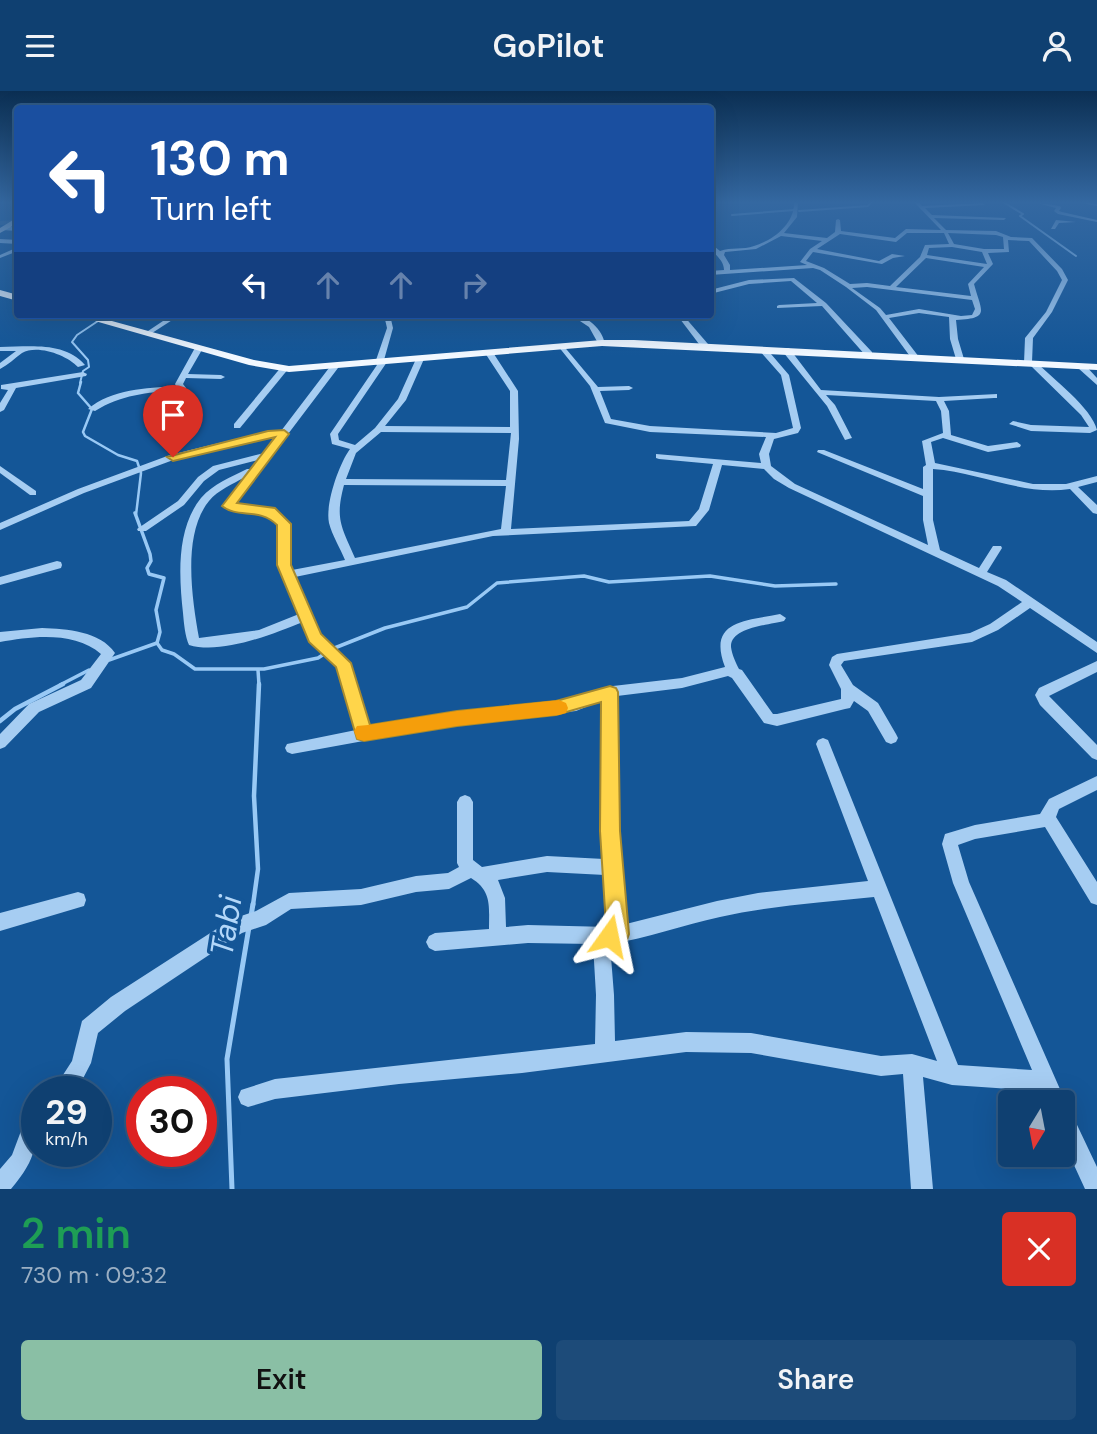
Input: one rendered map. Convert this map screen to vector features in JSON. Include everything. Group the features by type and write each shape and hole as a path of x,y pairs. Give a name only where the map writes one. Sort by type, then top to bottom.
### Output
{"main road":[{"path":"94,319 285,368 602,343 1097,367"}],"street":[{"path":"723,253 721,255 727,265 727,272"},
{"path":"809,253 803,262 849,286 884,317 915,357"},
{"path":"829,253 880,263 892,256 902,256"},
{"path":"892,287 925,253"},
{"path":"960,359 951,326 952,317 975,317 978,309 971,284 988,266 985,253"},
{"path":"1013,424 1048,429 1094,428 1084,413 1031,363 1029,338 1049,312 1065,278 1043,253"},
{"path":"924,256 988,266"},
{"path":"714,273 792,267 818,268"},
{"path":"714,291 749,282 790,279 824,304 869,354"},
{"path":"849,286 892,287 975,298"},
{"path":"779,307 824,304"},
{"path":"884,317 919,311 959,317"},
{"path":"147,334 171,319"},
{"path":"357,448 335,442 334,434 381,362 390,328 388,319"},
{"path":"588,319 602,343"},
{"path":"683,319 705,346"},
{"path":"562,347 596,389 605,419 614,423 650,429 774,435 795,431 797,428 785,375 762,349"},
{"path":"180,419 178,398 182,388 179,384 199,348"},
{"path":"0,349 63,352 77,359 82,370 3,387"},
{"path":"0,366 22,349"},
{"path":"786,350 829,402 848,438"},
{"path":"489,353 514,391 516,430 506,531"},
{"path":"351,562 334,523 334,505 350,455 379,429 402,400 420,359"},
{"path":"335,366 228,506 261,509 279,517 284,524 284,565 319,644 343,663 364,734"},
{"path":"1081,366 1097,383"},
{"path":"237,426 285,368"},
{"path":"183,376 221,377"},
{"path":"0,410 13,389 3,387"},
{"path":"92,409 131,392 182,388"},
{"path":"596,389 629,388"},
{"path":"819,392 939,399 994,396"},
{"path":"939,399 945,411 947,434 944,436"},
{"path":"379,429 516,430"},
{"path":"0,527 81,491 173,457 268,434 284,434"},
{"path":"765,466 766,444 774,435"},
{"path":"935,553 928,520 928,467 931,466 926,441 944,436 988,449 1017,445"},
{"path":"821,452 929,495"},
{"path":"142,529 181,503 201,479 216,468 267,455"},
{"path":"659,456 765,466 792,486 1002,583 1097,648"},
{"path":"288,575 506,531 692,524 704,510 718,462"},
{"path":"931,466 1017,485 1072,486 1079,481 1097,479"},
{"path":"257,468 218,488 204,500 195,514 188,546 193,642 203,645 261,634 306,616"},
{"path":"0,469 33,493"},
{"path":"341,482 512,484"},
{"path":"1072,486 1097,511"},
{"path":"981,573 997,548"},
{"path":"0,581 57,565"},
{"path":"891,738 873,707 848,689 835,665 836,660 841,657 972,637 994,627 1030,601"},
{"path":"780,618 733,630 727,636 725,648 733,672 744,683 764,715 777,720 845,704 848,700 848,689"},
{"path":"0,637 31,632 66,635 100,643 109,653 86,684 34,708 0,743"},
{"path":"1097,666 1042,695 1097,754"},
{"path":"292,748 457,718 556,708 610,692 682,683 733,672"},
{"path":"605,1052 612,867 610,692"},
{"path":"823,744 952,1076"},
{"path":"1050,1090 961,883 950,844 951,839 975,831 1041,821 1048,818 1054,804 1097,783"},
{"path":"465,802 464,855 475,872 489,881 495,891 498,935"},
{"path":"1048,818 1097,897"},
{"path":"75,1076 87,1049 89,1028 118,1004 238,925 260,919 289,901 361,897 416,884 449,881 475,872 547,864 612,867"},
{"path":"435,942 498,935 609,935 758,901 880,888"},
{"path":"0,922 78,900"},
{"path":"248,1097 275,1089 398,1074 522,1063 685,1042 726,1041 881,1066 912,1064 952,1076 1046,1081"},
{"path":"912,1064 922,1189"},
{"path":"1075,1143 1096,1189"},
{"path":"0,1185 21,1159"}],"waterway":[{"path":"1072,253 1076,256"},
{"name":"Tabi","path":"80,383 83,371 89,367 88,360 72,342 77,335 101,319"},
{"name":"Tabi","path":"81,382 78,393 92,409 83,432 85,436 118,455 137,461 141,473 136,515"},
{"name":"Tabi","path":"135,513 150,554 151,561 147,568 149,574 164,578 156,610 160,632 157,643"},
{"path":"157,643 162,650 174,654 195,669 264,669 318,658 332,649 385,628 467,607 497,583 584,576 609,582 710,576 775,586 836,584"},
{"path":"109,660 157,643"},
{"path":"60,685 89,670"},
{"name":"Tabi","path":"258,670 259,685"},
{"path":"0,721 15,709 63,684"},
{"name":"Tabi","path":"253,905 258,869 254,796 259,685"},
{"name":"Tabi","path":"251,916 253,904"},
{"name":"Tabi","path":"232,1189 227,1059 249,927"}],"slow traffic":[{"path":"363,731 364,734 457,718 559,708"}],"route":[{"path":"173,457 268,434 284,434 228,506 271,511 284,524 284,565 319,644 343,663 364,734 457,718 576,705 610,692 610,831 618,934 609,936"}]}
